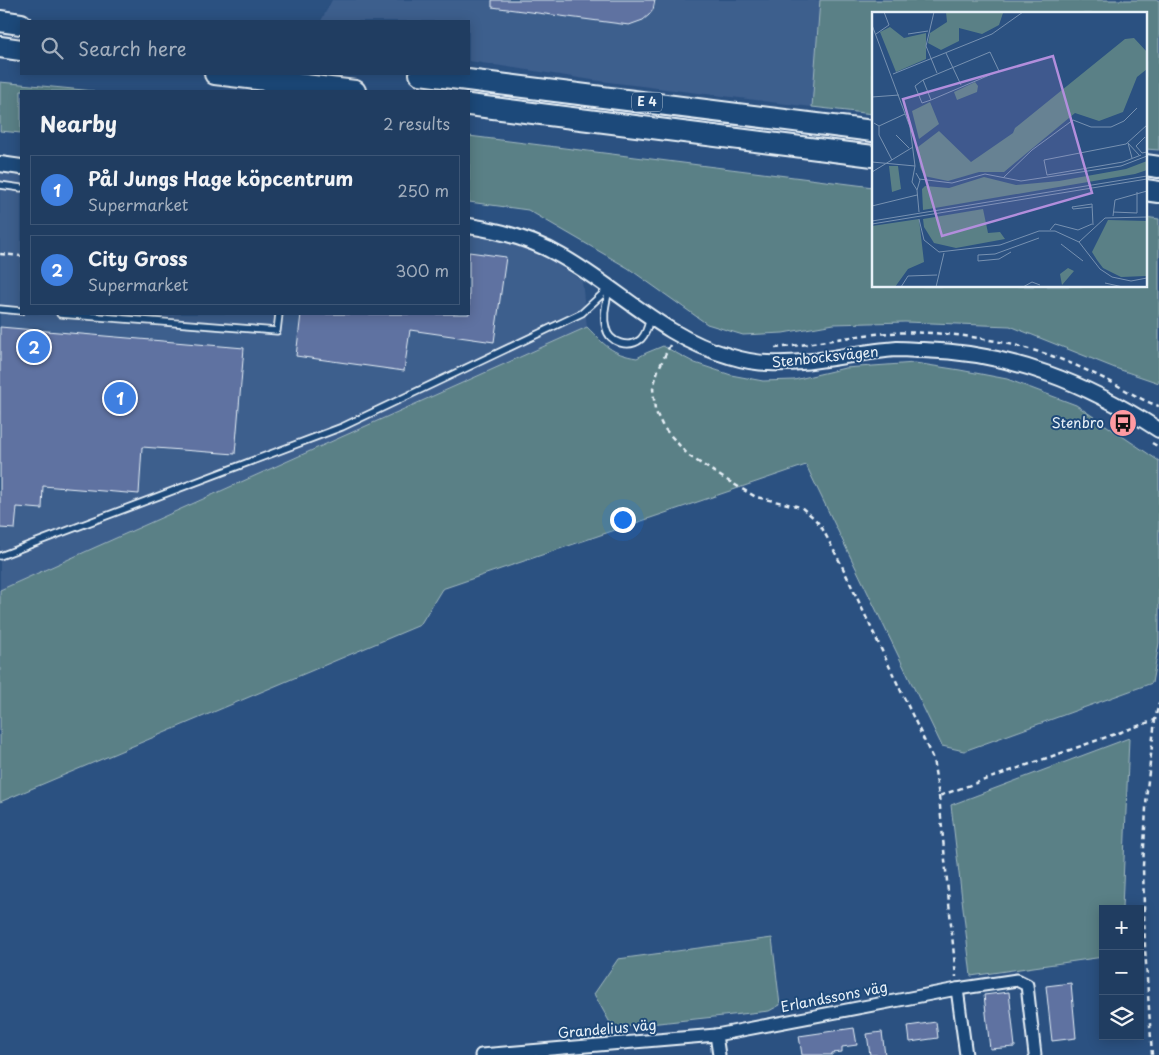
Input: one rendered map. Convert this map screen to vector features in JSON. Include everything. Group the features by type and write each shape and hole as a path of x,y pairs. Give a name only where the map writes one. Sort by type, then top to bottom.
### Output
{"highway":[{"path":"0,21 20,24"},
{"path":"0,47 20,50"},
{"path":"223,75 347,90"},
{"name":"E 4","path":"428,75 872,131"},
{"name":"E 4","path":"470,105 872,156"},
{"path":"1146,165 1159,166"},
{"path":"1146,190 1159,192"}],"street":[{"path":"0,164 20,167"},
{"name":"Stenbocksvägen","path":"470,226 501,231 523,238 563,256 675,333 704,348 728,356 768,364 793,363 897,349 943,350 980,355 1016,363 1059,377 1100,396 1159,430"},
{"name":"Stenbocksvägen","path":"1143,420 1159,423"},
{"name":"Erlandssons väg","path":"716,1035 957,989 1018,980 1027,985 1035,1055"},
{"path":"957,989 966,1055"},
{"path":"716,1035 719,1055"},
{"name":"Grandelius väg","path":"481,1055 716,1035"}],"lane":[{"path":"0,186 20,188"},
{"path":"609,288 604,318 609,336 615,342 632,343 640,339 647,330 650,316"},
{"path":"0,556 342,426 582,313 609,288"},
{"path":"0,309 20,310"},
{"path":"72,315 277,332 279,315"}],"path":[{"path":"0,254 20,256"},
{"path":"767,349 901,332 977,338 1057,358 1083,368 1139,398 1159,406"},
{"path":"675,333 658,370 654,388 655,410 663,427 689,456 756,497 801,507 821,526 842,566 933,759 939,796 957,989"},
{"path":"1152,1055 1145,948 1143,866 1147,789 1155,720 1159,703"},
{"path":"939,796 1155,720"}],"shaded area":[{"path":"332,0 820,0 812,107 592,80 470,61 470,20 322,20"},
{"path":"0,173 20,176 20,315 470,315 470,233 515,244 554,262 582,281 587,327 0,590"}],"green space":[{"path":"820,0 1159,0 1159,150 1146,149 1146,12 872,12 872,114 812,107"},
{"path":"0,82 84,90 20,90 20,133 0,131"},
{"path":"470,136 872,187 872,288 1146,288 1146,217 1159,219 1159,383 1115,368 1010,326 905,322 834,324 783,333 743,335 707,324 628,268 528,210 470,202"},
{"path":"587,327 609,348 621,354 637,358 663,346 695,363 731,375 763,381 794,380 845,368 915,363 1007,379 1076,405 1159,461 1159,643 1152,683 964,751 942,746 806,465 442,589 420,625 0,802 0,590"},
{"path":"1129,738 1122,905 1099,905 1099,958 971,976 951,805"},
{"path":"772,938 780,1005 769,1011 613,1028 594,994 618,959"}],"building":[{"path":"492,0 655,0 653,10 649,15 643,20 629,25 492,7"},
{"path":"470,252 506,257 494,342 410,330 404,371 296,356 301,315 470,315"},
{"path":"0,327 244,348 235,454 142,447 139,494 43,486 42,509 17,507 15,529 0,528"},
{"path":"1071,983 1076,1038 1052,1041 1046,986"},
{"path":"1009,992 1015,1047 990,1049 984,995"},
{"path":"936,1022 938,1038 910,1042 908,1026"},
{"path":"854,1028 857,1045 842,1047 842,1052 832,1053 832,1055 802,1055 799,1036"},
{"path":"882,1032 885,1055 870,1055 867,1034"}],"place":[{"name":"City Gross","path":"34,347"},
{"name":"Pål Jungs Hage köpcentrum","path":"120,398"},
{"name":"Stenbro","path":"1123,423"}]}
